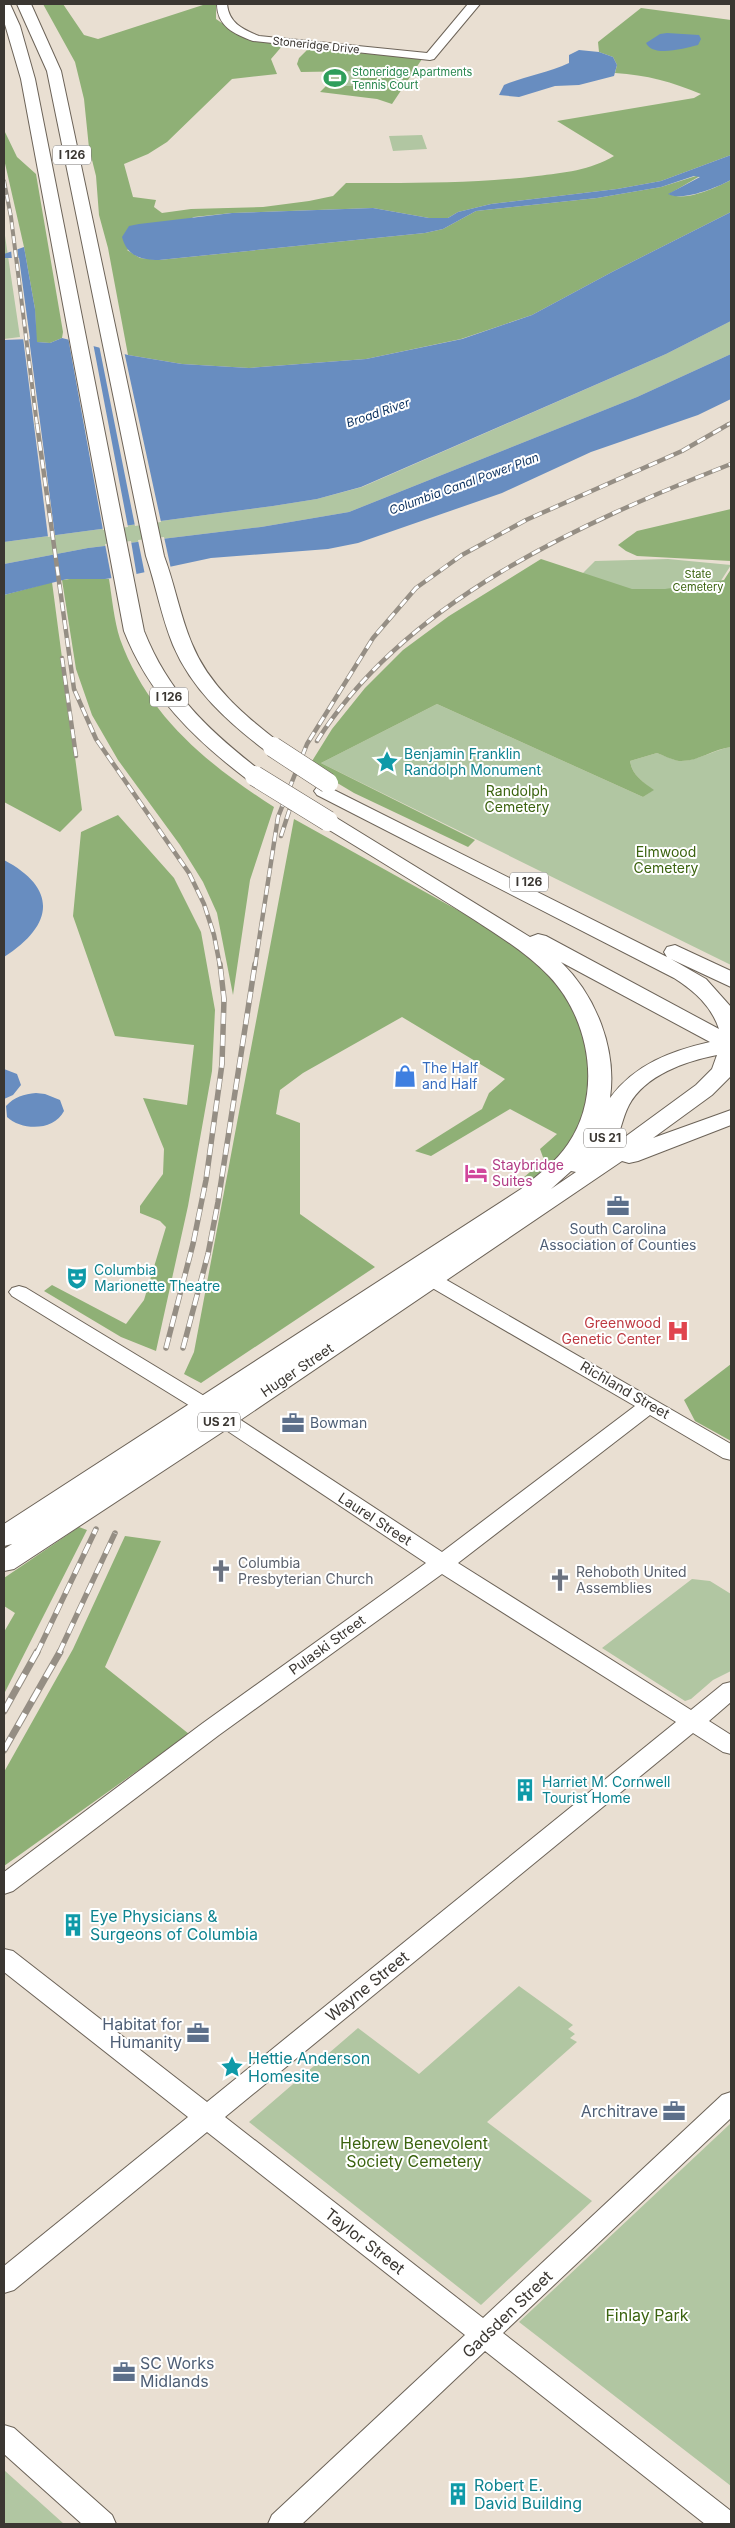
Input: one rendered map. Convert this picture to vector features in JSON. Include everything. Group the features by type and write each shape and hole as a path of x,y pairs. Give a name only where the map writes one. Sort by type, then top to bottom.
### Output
{"highway":[{"name":"I 126","path":"24,4 40,34 54,71 155,556 165,636 169,648 186,676 222,719 326,787 731,980"},
{"name":"I 126","path":"4,5 13,26 28,80 125,590 137,640 147,664 164,691 202,732 255,776 438,886 731,1046"},
{"path":"326,787 682,973 713,998 725,1014 731,1029"},
{"path":"438,886 516,938 552,967 566,981 577,998 594,1035 599,1060 600,1086 594,1116 575,1152 563,1166 530,1194"},
{"path":"588,1175 704,1090 723,1070 731,1046"},
{"name":"US 21","path":"530,1194 564,1177 592,1156 603,1143 617,1107 625,1094 638,1081 661,1066 705,1051 731,1046"},
{"name":"US 21","path":"588,1175 638,1151 731,1117"},
{"name":"Huger Street","path":"4,1562 215,1413 423,1274 588,1175"},
{"name":"Huger Street","path":"423,1274 530,1194"},
{"name":"Huger Street","path":"4,1537 215,1413"}],"street":[{"name":"Stoneridge Drive","path":"222,4 225,21 236,31 257,38 430,57 474,4"},
{"name":"Richland Street","path":"423,1274 731,1453"},
{"name":"Laurel Street","path":"19,1292 215,1413 442,1563 731,1746"},
{"name":"Pulaski Street","path":"4,1885 211,1730 442,1563 636,1418 649,1404"},
{"name":"Wayne Street","path":"4,2282 204,2117 731,1690"},
{"name":"Taylor Street","path":"4,1958 204,2117 486,2334 726,2524"},
{"name":"Gadsden Street","path":"282,2524 731,2102"},
{"path":"4,2437 102,2524"}],"green space":[{"path":"43,4 63,4 84,35 98,39 206,4 216,4 216,19 233,30 264,41 283,45 271,59 277,74 232,79 167,142 148,154 124,164 133,197 156,200 154,207 162,213 191,209 263,207 309,201 333,196 346,183 513,179 557,174 596,165 614,156 557,121 694,98 701,94 659,80 638,75 615,73 617,65 613,57 599,52 598,42 641,8 731,20 731,155 661,181 617,189 491,204 458,212 448,218 429,218 373,208 232,213 194,217 127,250 140,258 159,260 425,233 443,229 476,211 597,198 661,187 696,176 700,176 669,194 676,196 692,195 731,180 731,212 532,315 461,339 366,359 249,368 182,364 128,355 108,248 99,215 96,176 89,148 84,99 75,62"},
{"path":"309,48 422,59 392,104 377,99 320,92 326,86 361,86 361,71 301,72 297,64 299,58"},
{"path":"326,71 361,71 362,86 326,86"},
{"path":"4,130 17,157 36,174 63,332 62,338 50,343 36,342 35,309 24,247 4,159"},
{"path":"422,135 427,149 393,151 389,136"},
{"path":"4,229 20,337 4,339"},
{"path":"731,321 731,354 637,397 349,512 261,527 88,548 4,564 4,542 273,506 317,499 362,487 666,354"},
{"path":"731,509 731,561 637,556 618,545 637,531"},
{"path":"541,559 632,589 665,589 724,580 731,569 731,747 686,761 679,761 657,753 630,761 636,774 654,790 643,797 437,704 321,763 475,840 468,847 354,793 309,766 332,729 365,688 403,650 449,616"},
{"name":"State Cemetery","path":"668,559 731,565 708,601 573,583 595,561"},
{"path":"77,578 109,579 120,639 132,667 146,692 163,715 203,755 249,791 274,807 250,880 233,995 217,913 203,882 180,845 118,760 92,715 76,669 62,580"},
{"path":"52,582 82,810 60,832 4,802 4,595"},
{"path":"437,704 643,797 653,790 636,774 630,761 657,753 681,761 695,759 731,747 731,965 321,763"},
{"path":"118,815 174,878 201,932 215,1010 212,1071 188,1206 156,1351 121,1337 44,1291 52,1285 126,1324 144,1300 166,1227 160,1221 140,1213 140,1206 163,1174 164,1149 143,1098 187,1105 194,1045 115,1036 73,916 81,832"},
{"path":"294,819 506,937 555,978 583,1024 593,1086 578,1136 532,1184 523,1178 544,1160 540,1149 557,1134 510,1109 431,1156 415,1151 482,1109 489,1093 505,1079 402,1017 303,1073 280,1090 276,1114 300,1123 300,1214 375,1267 201,1383 184,1374 194,1352"},
{"path":"731,1364 731,1441 695,1421 684,1400"},
{"path":"79,1527 87,1530 4,1694 4,1632 15,1613 4,1606 4,1578"},
{"path":"125,1536 161,1541 105,1667 189,1734 4,1866 4,1772 73,1649"},
{"path":"692,1579 710,1581 731,1594 731,1671 713,1680 691,1699 685,1701 602,1648"},
{"name":"Hebrew Benevolent Society Cemetery","path":"519,1986 573,2025 568,2029 575,2034 570,2038 577,2042 487,2122 592,2201 481,2305 249,2122 358,2028 419,2074"},
{"name":"Finlay Park","path":"731,2123 731,2486 519,2322"},
{"path":"4,2470 64,2524 4,2524"}],"water":[{"path":"660,34 699,35 701,39 698,45 670,51 655,50 646,43"},
{"path":"579,50 599,52 613,57 617,65 614,76 579,85 555,86 519,97 499,95 504,85 569,63 569,55"},
{"path":"731,155 731,180 700,193 682,196 668,194 700,177 694,176 661,187 597,198 476,211 443,229 425,233 159,260 141,258 131,253 127,249 122,237 129,226 232,213 373,208 429,218 448,218 458,212 491,204 617,189 661,181"},
{"name":"Broad River","path":"731,212 731,321 666,354 361,487 317,499 273,506 4,542 4,340 30,339 19,258 4,258 4,254 24,247 35,309 37,342 50,343 62,338 128,355 182,364 249,368 366,359 462,339 532,315"},
{"name":"Columbia Canal Power Plan","path":"731,354 731,399 698,415 591,452 502,493 358,543 328,549 211,558 105,579 67,579 4,595 4,564 88,548 261,527 349,512 637,397"},
{"path":"4,860 22,871 34,883 41,895 43,908 40,920 32,933 4,957"},
{"path":"4,1069 17,1074 21,1085 13,1095 4,1099"},
{"path":"36,1093 45,1094 60,1100 64,1111 59,1118 46,1125 29,1127 13,1122 7,1117 6,1106 12,1100 19,1096"}],"pier":[{"path":"17,247 55,536 48,537 23,337 27,337 16,260 12,260 11,249"},
{"path":"68,337 93,343 128,527 103,530"},
{"path":"99,345 124,351 161,522 135,526"},
{"path":"164,537 171,569 145,575 138,540"},
{"path":"131,541 137,577 112,581 105,544"}],"railway":[{"path":"4,181 11,217 37,425"},
{"path":"37,424 74,689 96,739 189,873 204,904 214,935 220,966"},
{"path":"255,966 278,817 307,744 373,638 416,588 462,555 526,520 682,451 729,424"},
{"path":"317,741 354,691 398,647 448,607 501,572 558,540 616,512 731,464"},
{"path":"62,658 76,756"},
{"path":"281,836 295,793"},
{"path":"166,1348 193,1244 206,1180 222,1064 224,999 220,964"},
{"path":"183,1348 208,1254 218,1202 255,964"},
{"path":"37,1653 96,1529"},
{"path":"59,1653 115,1533"},
{"path":"4,1711 37,1652"},
{"path":"4,1750 60,1652"}],"place":[{"name":"Stoneridge Apartments Tennis Court","path":"335,78"},
{"name":"Benjamin Franklin Randolph Monument","path":"387,762"},
{"name":"The Half and Half","path":"405,1076"},
{"name":"Staybridge Suites","path":"476,1173"},
{"name":"South Carolina Association of Counties","path":"618,1206"},
{"name":"Columbia Marionette Theatre","path":"77,1278"},
{"name":"Greenwood Genetic Center","path":"678,1331"},
{"name":"Bowman","path":"293,1423"},
{"name":"Columbia Presbyterian Church","path":"221,1571"},
{"name":"Rehoboth United Assemblies","path":"560,1580"},
{"name":"Harriet M. Cornwell Tourist Home","path":"525,1790"},
{"name":"Eye Physicians & Surgeons of Columbia","path":"73,1925"},
{"name":"Habitat for Humanity","path":"198,2033"},
{"name":"Hettie Anderson Homesite","path":"232,2067"},
{"name":"Architrave","path":"674,2111"},
{"name":"SC Works Midlands","path":"124,2372"},
{"name":"Robert E. David Building","path":"458,2494"}],"park label":[{"name":"Randolph Cemetery","path":"517,800"},
{"name":"Elmwood Cemetery","path":"666,860"}]}
